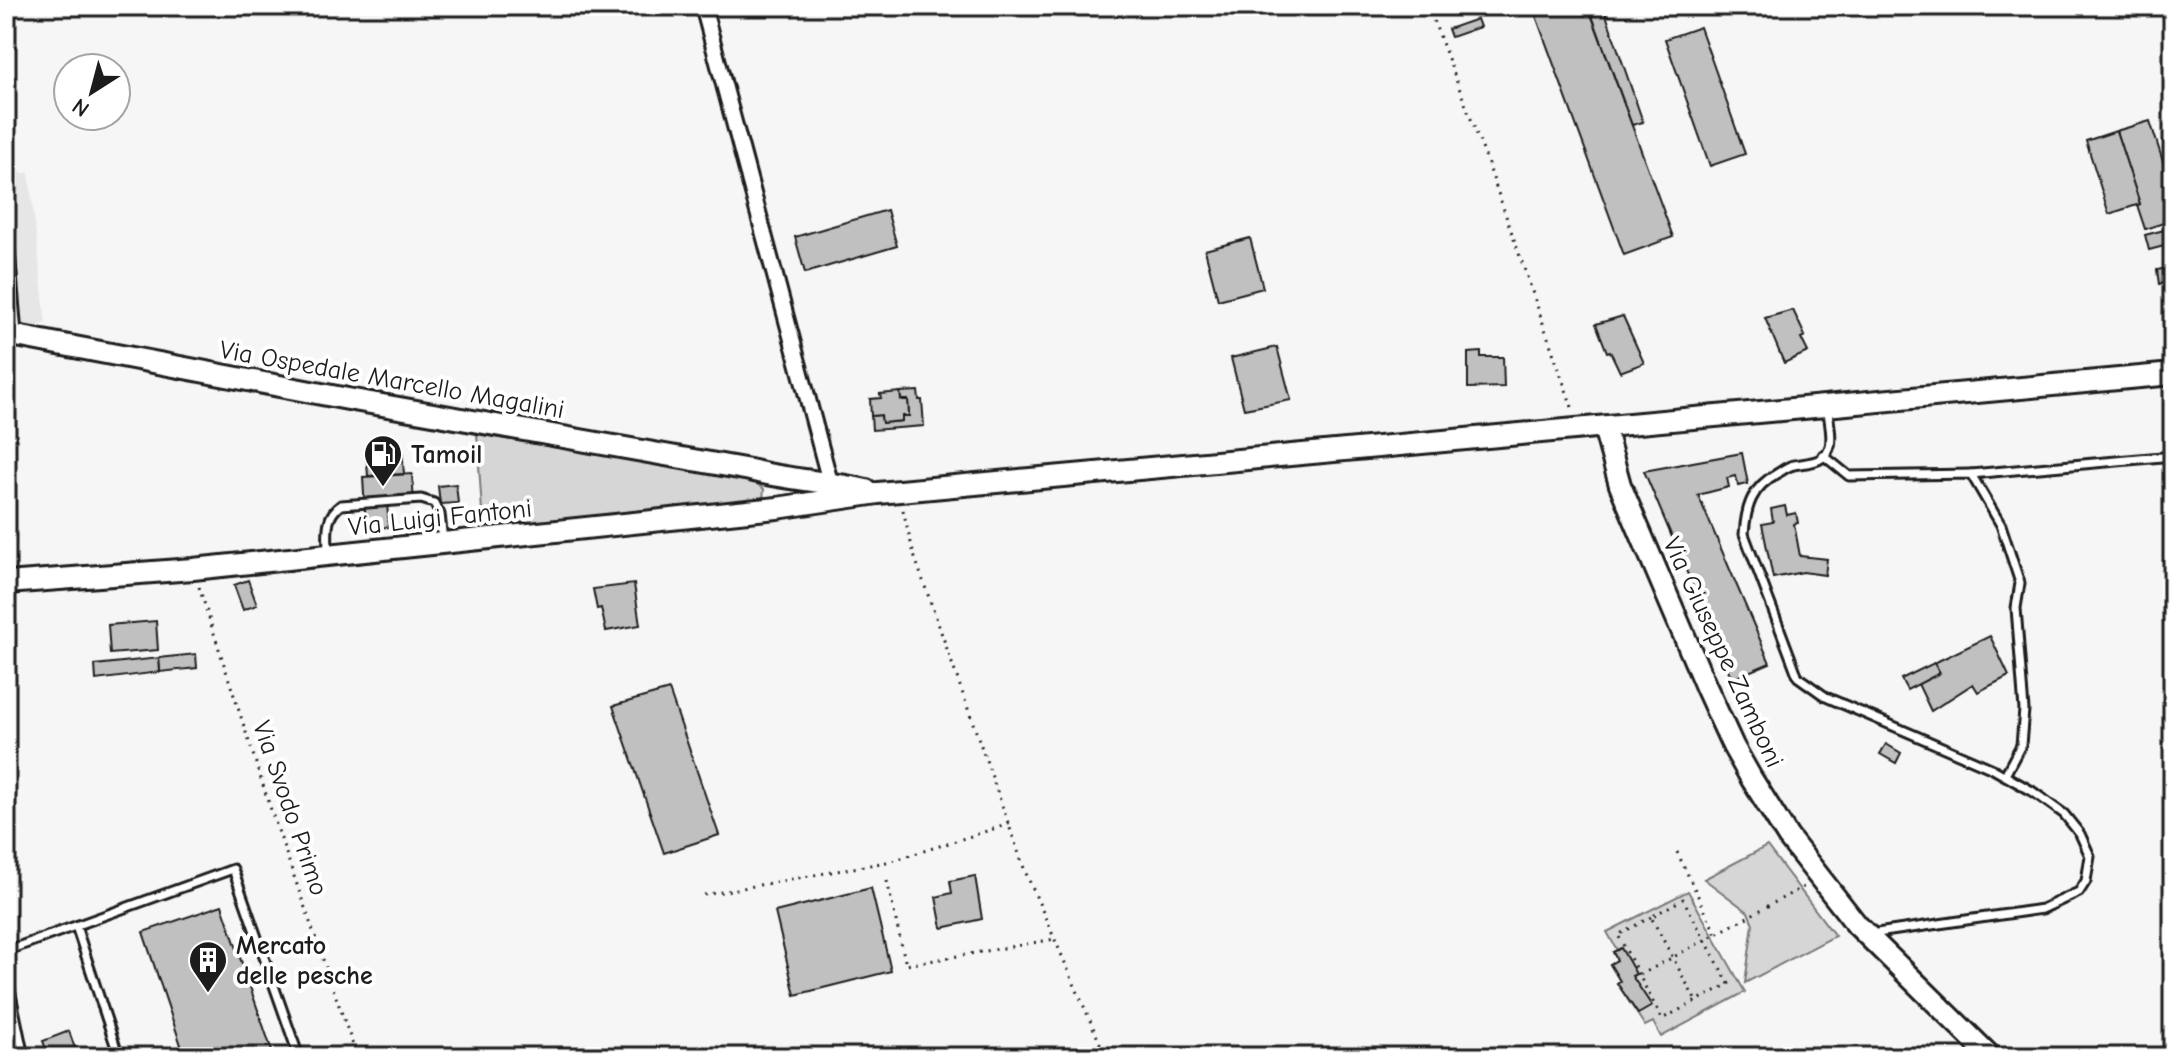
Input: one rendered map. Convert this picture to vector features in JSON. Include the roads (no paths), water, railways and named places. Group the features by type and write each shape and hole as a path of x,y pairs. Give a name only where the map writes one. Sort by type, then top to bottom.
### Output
{"main road":[{"name":"Via Ospedale Marcello Magalini","path":"11,335 774,476 888,492"},
{"name":"Via Luigi Fantoni","path":"6,583 193,569 781,507 888,492 2173,374"},
{"name":"Via Giuseppe Zamboni","path":"1604,427 1620,485 1733,746 1788,837 1867,935 1991,1057"},
{"path":"774,476 788,481 794,492 794,497 781,507"}],"street":[{"path":"703,6 830,482"}],"lane":[{"path":"6,203 15,310 11,335"},
{"path":"6,308 15,310"},
{"path":"1827,406 1830,446 1823,455 1813,464 1792,465 1770,477 1753,492 1745,511 1744,534 1798,677 1826,697 2005,775 2064,814 2080,834 2090,856 2086,881 2079,892 2042,909 1867,935"},
{"path":"1823,455 1849,476 1971,474 2173,456"},
{"path":"1971,474 2001,525 2020,583 2016,608 2024,710 2021,745 2005,775"},
{"path":"328,555 328,523 331,512 341,505 421,499 434,503 440,514 443,543"},
{"path":"6,951 233,869 299,1057"},
{"path":"76,926 119,1057"},
{"path":"6,970 24,1057"}],"place":[{"name":"Tamoil","path":"383,488"},
{"name":"Mercato delle pesche","path":"208,994"}]}
